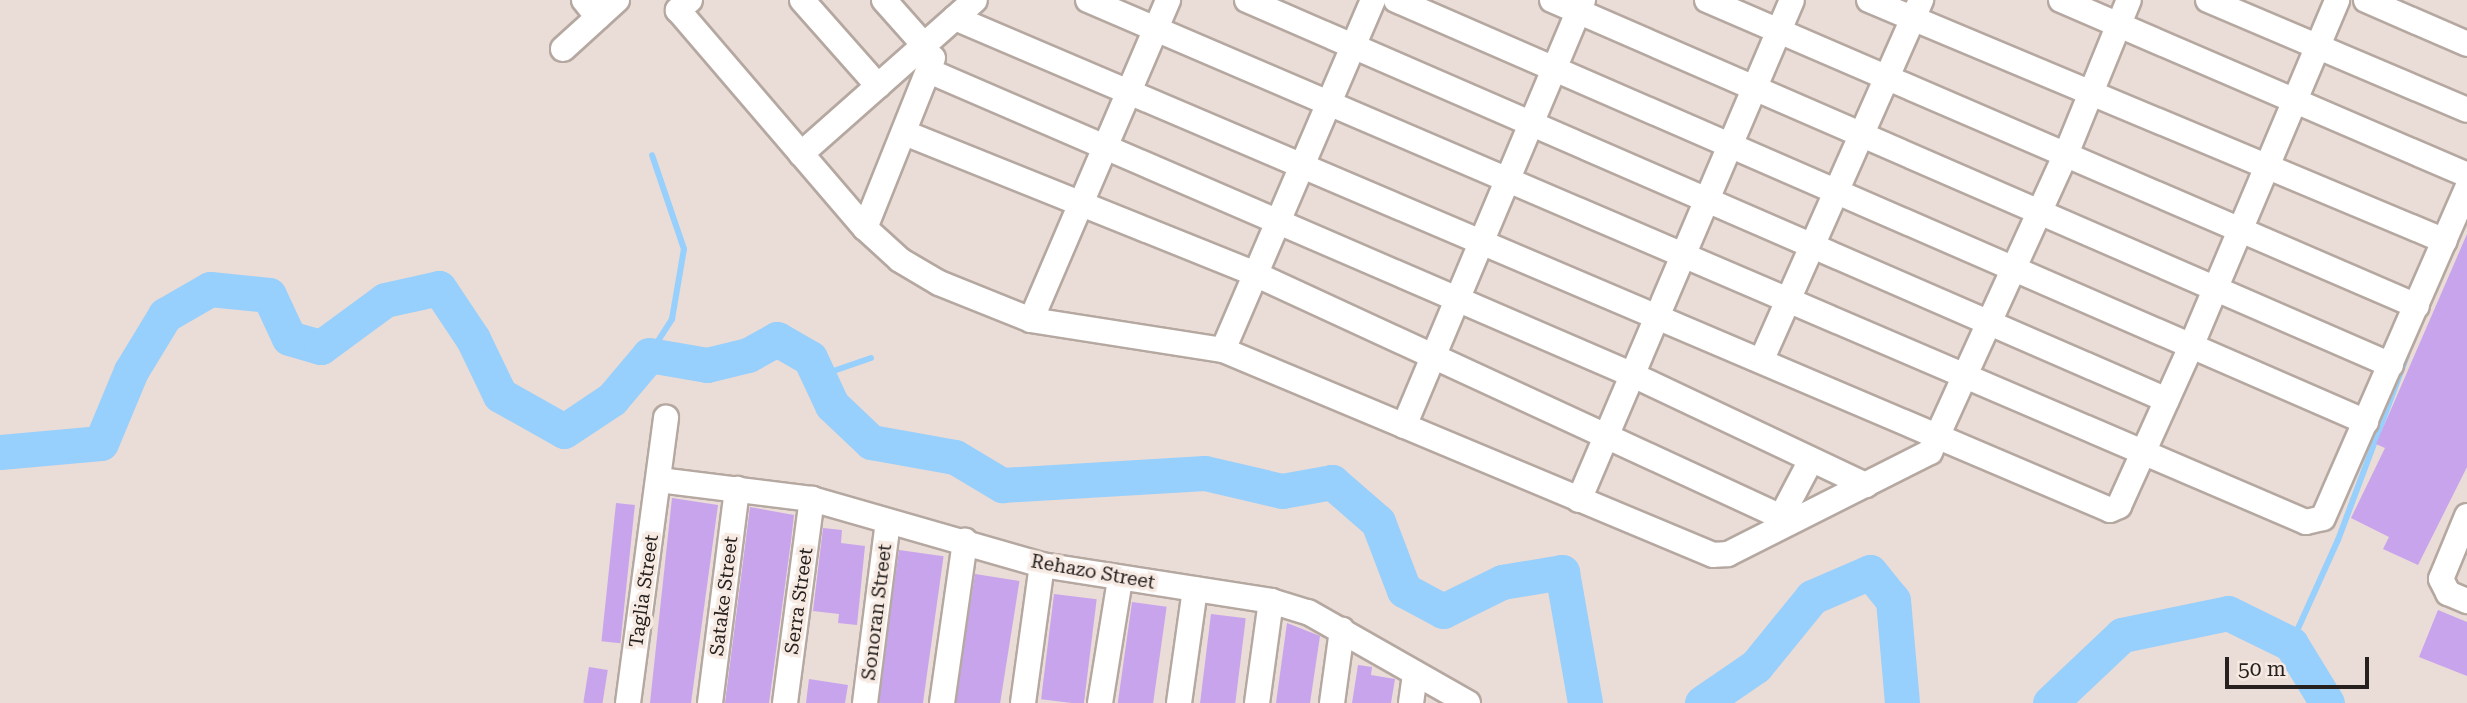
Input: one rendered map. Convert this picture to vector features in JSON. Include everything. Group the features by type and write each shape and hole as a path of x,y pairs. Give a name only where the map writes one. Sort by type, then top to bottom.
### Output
{"street":[{"path":"563,49 591,8 617,0"},
{"path":"690,0 678,10 865,228 900,260 939,283 1031,320 1223,349 1713,555 1728,554 1786,519 1915,463 1937,438 2066,154 2129,0"},
{"path":"802,0 878,86"},
{"path":"884,0 955,16 1302,162 1762,359 1937,438 2110,510 2119,506 2144,452 2242,229 2337,0"},
{"path":"1088,0 1684,254 1787,302 1966,373 2144,452 2316,522 2323,517 2366,422 2467,188"},
{"path":"1031,320 1168,0"},
{"path":"1247,0 1529,119 2167,400"},
{"path":"1223,349 1373,0"},
{"path":"1396,0 1553,66 2366,422"},
{"path":"1552,0 1581,5 1755,88 2391,365"},
{"path":"1707,0 1780,29 1887,79 2417,306"},
{"path":"1579,500 1792,0"},
{"path":"1869,0 1917,9 2090,93 2445,240"},
{"path":"2061,0 2467,175"},
{"path":"2208,0 2467,110"},
{"path":"2366,0 2467,44"},
{"path":"1404,426 1529,119 1581,5"},
{"path":"1762,359 1917,9"},
{"path":"801,154 955,16"},
{"path":"865,228 929,71 955,16"},
{"path":"929,71 1278,219 1633,376 1866,485"},
{"path":"905,133 1081,201 1255,274 1607,433 1786,519"},
{"name":"Taglia Street","path":"628,703 666,418"},
{"path":"1786,519 1811,460"},
{"name":"Rehazo Street","path":"659,480 812,499 1042,565 1271,601 1342,630 1468,703"},
{"name":"Satake Street","path":"710,703 737,489"},
{"name":"Serra Street","path":"785,703 812,499"},
{"path":"2466,520 2441,579 2448,593 2467,601"},
{"name":"Sonoran Street","path":"865,703 888,521"},
{"path":"942,703 965,541"},
{"path":"1023,703 1042,565"},
{"path":"1100,703 1120,579"},
{"path":"1179,703 1195,589"},
{"path":"1257,703 1271,601"},
{"path":"1332,703 1342,630"},
{"path":"1411,703 1415,673"}],"building":[{"path":"2467,234 2467,467 2418,565 2383,549 2389,537 2351,518 2385,448 2376,444"},
{"path":"672,498 718,505 691,703 650,703"},
{"path":"616,503 635,505 620,643 601,641"},
{"path":"750,507 794,515 791,541 769,703 725,703"},
{"path":"823,528 842,530 841,543 865,546 857,625 838,623 839,614 813,611"},
{"path":"899,550 944,556 923,703 878,703"},
{"path":"975,574 1019,581 1000,703 955,702"},
{"path":"1054,594 1097,599 1084,703 1041,699"},
{"path":"1132,602 1167,607 1153,703 1118,703"},
{"path":"2438,610 2467,622 2467,676 2419,657"},
{"path":"1211,614 1246,618 1235,703 1200,703"},
{"path":"1287,623 1320,636 1310,703 1276,703"},
{"path":"1358,665 1372,667 1371,675 1395,679 1391,703 1352,703"},
{"path":"589,667 608,670 603,703 583,703"},
{"path":"809,679 848,685 845,703 806,703"}],"waterway":[{"path":"649,355 672,319 684,249 652,155"},
{"path":"0,452 101,443 131,371 165,315 210,289 269,295 289,338 321,347 385,300 439,288 473,339 500,395 564,431 612,399 649,355 707,365 748,355 777,339 810,358 832,405 871,442 955,457 1002,485 1205,473 1282,491 1332,482 1378,522 1404,590 1443,611 1502,582 1562,572 1585,703"},
{"path":"2291,644 2338,540 2407,355"},
{"path":"819,376 871,358"},
{"path":"1702,703 1756,666 1812,597 1870,572 1893,600 1902,703"},
{"path":"2050,703 2122,635 2228,613 2291,644 2327,703"}]}
